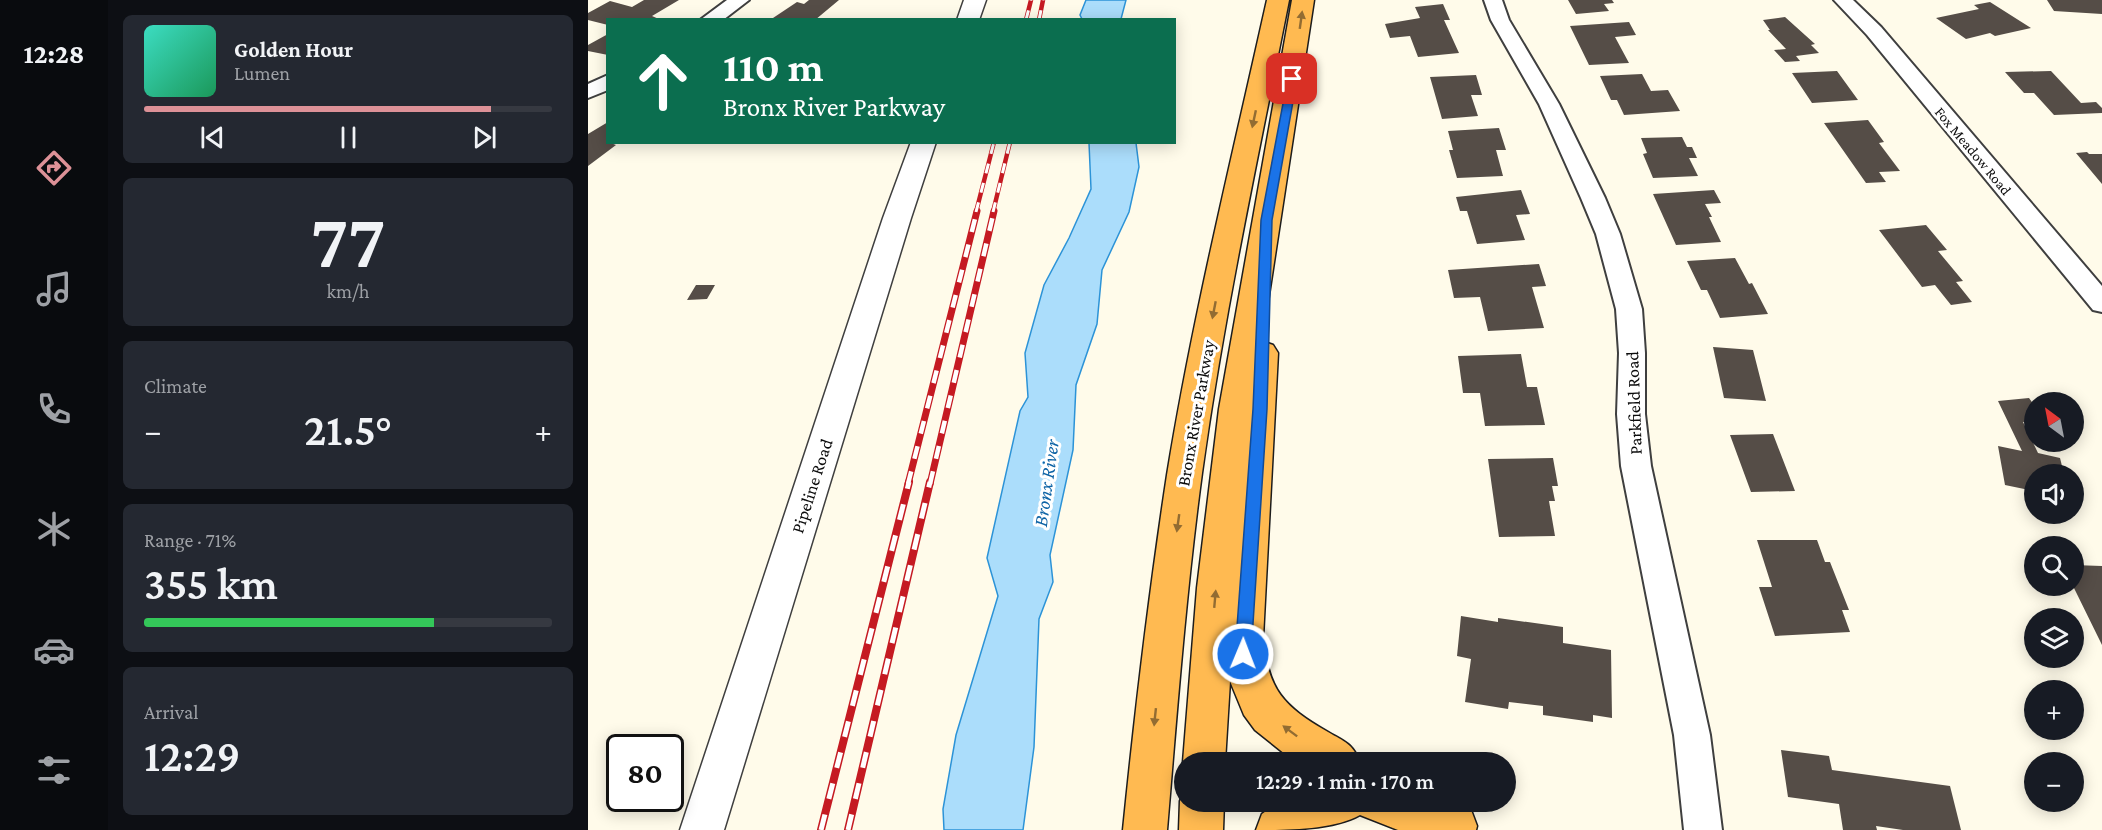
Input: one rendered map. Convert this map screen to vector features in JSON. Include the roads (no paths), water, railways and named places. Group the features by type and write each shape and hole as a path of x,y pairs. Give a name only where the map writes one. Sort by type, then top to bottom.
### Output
{"highway":[{"name":"Bronx River Parkway","path":"1145,830 1165,624 1185,473 1217,293 1278,0"},
{"name":"Bronx River Parkway","path":"1205,752 1215,600 1234,424 1304,0"},
{"path":"1267,220 1260,409 1243,654 1249,686 1265,709 1275,720 1321,752"},
{"path":"1201,830 1202,812"},
{"path":"1278,830 1301,812"},
{"path":"1410,812 1460,828"},
{"path":"1430,812 1460,828"}],"street":[{"path":"712,18 741,0"},
{"path":"969,18 975,0"},
{"name":"Parkfield Road","path":"1493,0 1500,20 1549,104 1593,198 1608,234 1627,300 1632,353 1631,414 1636,466 1692,735 1703,830"},
{"name":"Fox Meadow Road","path":"1842,0 1874,32 2102,303"},
{"path":"588,92 606,82"},
{"name":"Pipeline Road","path":"702,830 897,218 923,144"}],"water":[{"path":"1086,0 1126,0 1121,18 1082,18 1080,15"},
{"name":"Bronx River","path":"1089,144 1136,144 1139,167 1129,212 1102,270 1097,324 1076,385 1073,450 1050,555 1053,582 1039,619 1034,747 1023,830 944,830 943,809 956,735 998,596 987,558 1020,411 1028,397 1025,353 1044,285 1091,189"}],"railway":[{"path":"1026,18 1031,0"},
{"path":"1039,18 1043,0"},
{"path":"976,212 993,144"},
{"path":"993,212 1010,144"},
{"path":"908,484 977,211"},
{"path":"930,484 994,211"},
{"path":"821,830 909,482"},
{"path":"848,830 930,482"}]}
